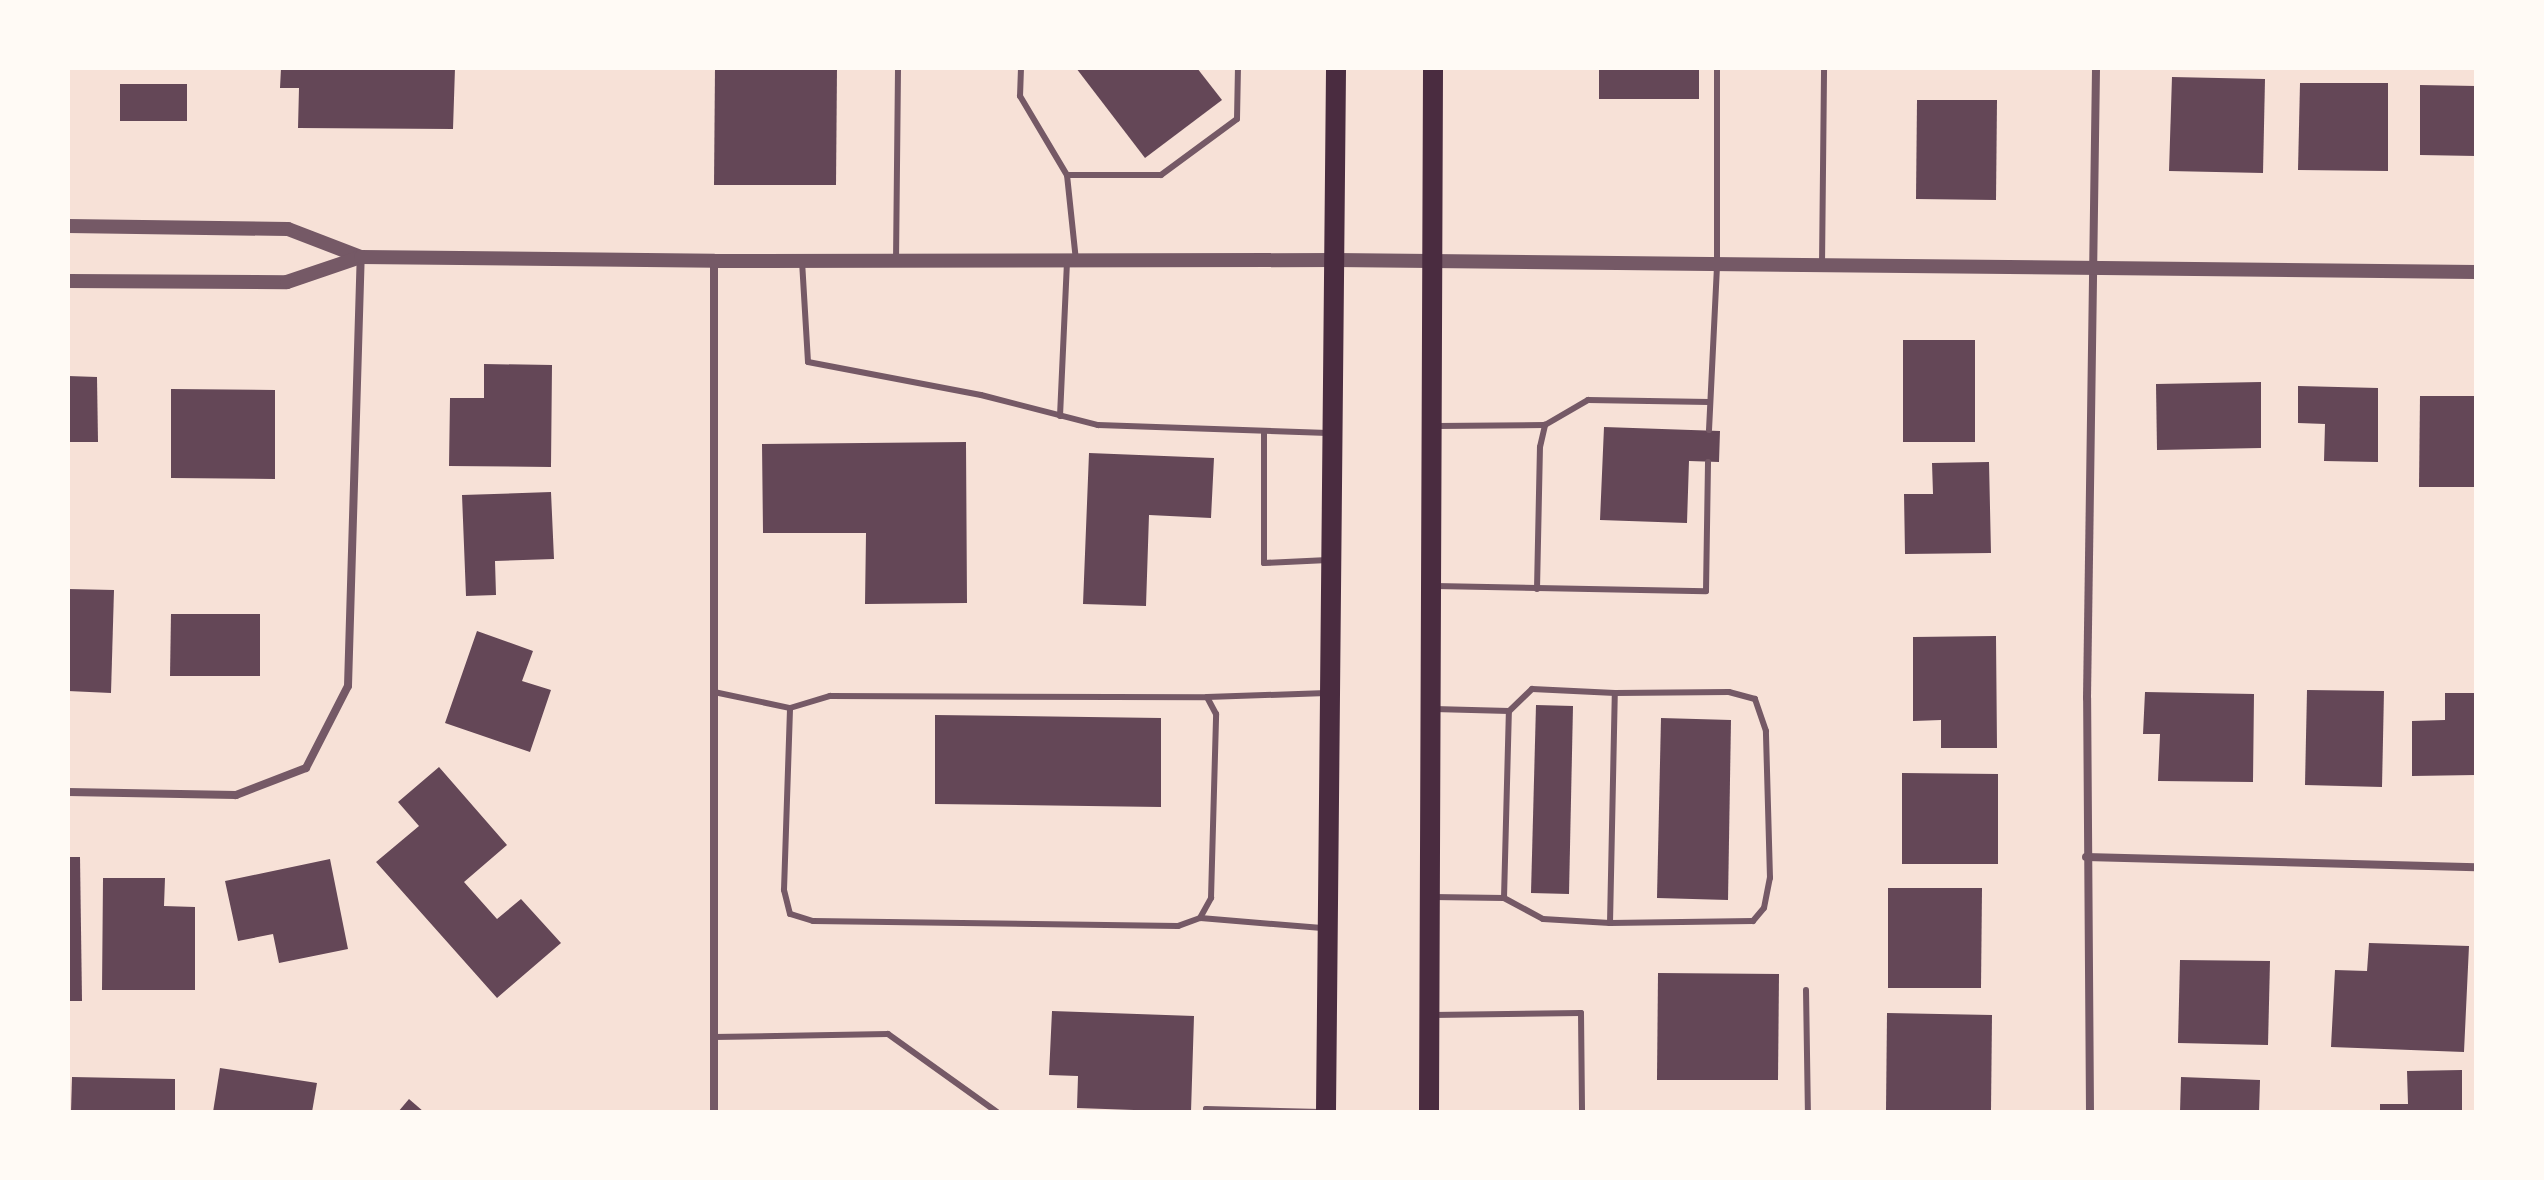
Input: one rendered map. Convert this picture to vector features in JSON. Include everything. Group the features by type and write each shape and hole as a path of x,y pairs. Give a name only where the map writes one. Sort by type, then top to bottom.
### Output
{"main road":[{"path":"1324,1112 1336,68"},
{"path":"1429,1112 1433,68"}],"street":[{"path":"2090,1112 2086,857 2096,68"},
{"path":"68,226 288,229 361,257"},
{"path":"68,281 287,282 361,257 714,261 1335,260 2476,272"},
{"path":"68,792 236,795 306,768 348,686 361,257"},
{"path":"714,261 714,1112"},
{"path":"2086,857 2476,867"}],"lane":[{"path":"896,261 898,68"},
{"path":"1021,68 1020,96 1067,175 1072,261 1060,416"},
{"path":"1067,175 1161,175 1237,119 1238,68"},
{"path":"1709,430 1717,264 1717,68"},
{"path":"1822,265 1824,68"},
{"path":"802,261 808,362 981,395 1098,425 1333,433"},
{"path":"1431,427 1545,425 1588,400 1709,402"},
{"path":"1537,589 1540,447 1545,425"},
{"path":"1264,431 1264,563 1332,559"},
{"path":"1431,586 1706,591 1708,462"},
{"path":"1429,897 1504,898 1543,919 1610,923 1753,921 1764,908 1770,878 1766,731 1755,699 1729,692 1615,693 1532,689 1509,711 1504,898"},
{"path":"714,692 790,708 830,696 1207,697 1330,693"},
{"path":"1610,923 1615,693"},
{"path":"1200,918 1211,898 1216,714 1207,697"},
{"path":"790,708 784,890 790,914 813,921 1178,926 1200,918 1328,929"},
{"path":"1430,709 1509,711"},
{"path":"1806,990 1808,1112"},
{"path":"1429,1015 1581,1013 1582,1112"},
{"path":"714,1037 888,1034 997,1112"},
{"path":"1206,1112 1324,1112"}],"building":[{"path":"281,68 455,68 453,129 298,128 299,88 280,88"},
{"path":"715,68 837,68 836,185 714,185"},
{"path":"1076,68 1197,68 1222,100 1145,158"},
{"path":"1599,68 1699,68 1699,99 1599,99"},
{"path":"2172,77 2265,79 2263,173 2169,171"},
{"path":"2300,83 2388,83 2388,171 2298,170"},
{"path":"120,84 187,84 187,121 120,121"},
{"path":"2420,85 2476,86 2476,156 2420,155"},
{"path":"1917,100 1997,100 1996,200 1916,199"},
{"path":"1903,340 1975,340 1975,442 1903,442"},
{"path":"484,364 552,365 551,467 449,466 450,398 484,398"},
{"path":"68,376 97,377 98,442 68,442"},
{"path":"2261,382 2261,448 2157,450 2156,384"},
{"path":"2298,386 2378,388 2378,462 2324,461 2325,424 2298,423"},
{"path":"171,389 275,390 275,479 171,478"},
{"path":"2420,396 2476,396 2476,487 2419,487"},
{"path":"1604,427 1720,431 1719,462 1689,461 1687,523 1600,520"},
{"path":"966,442 967,603 865,604 866,533 763,533 762,444"},
{"path":"1089,453 1214,458 1211,518 1149,515 1146,606 1083,604"},
{"path":"1989,462 1991,553 1905,554 1904,494 1933,494 1932,463"},
{"path":"551,492 554,559 495,561 496,595 466,596 462,495"},
{"path":"68,589 114,590 111,693 68,691"},
{"path":"171,614 260,614 260,676 170,676"},
{"path":"477,631 533,651 522,681 551,690 530,752 445,723"},
{"path":"1996,636 1997,748 1941,748 1941,720 1913,721 1913,637"},
{"path":"2307,690 2384,691 2382,787 2305,785"},
{"path":"2145,692 2254,694 2253,782 2158,781 2160,734 2143,734"},
{"path":"2445,693 2476,693 2476,775 2412,776 2412,721 2445,720"},
{"path":"1536,705 1573,706 1569,894 1531,893"},
{"path":"935,715 1161,718 1161,807 935,804"},
{"path":"1661,718 1731,720 1728,900 1657,898"},
{"path":"439,767 507,845 464,882 497,919 521,899 561,943 497,998 376,862 419,826 398,802"},
{"path":"1902,773 1998,774 1998,864 1902,864"},
{"path":"68,857 80,857 82,1001 68,1001"},
{"path":"330,859 348,949 279,963 273,934 238,941 225,881"},
{"path":"103,878 165,878 164,906 195,907 195,990 102,990"},
{"path":"1888,888 1982,888 1981,988 1888,988"},
{"path":"2369,943 2469,946 2464,1052 2331,1047 2335,970 2367,971"},
{"path":"2180,960 2270,961 2268,1045 2178,1043"},
{"path":"1658,973 1779,974 1778,1080 1657,1080"},
{"path":"1052,1011 1194,1016 1191,1112 1077,1108 1078,1076 1049,1075"},
{"path":"1887,1013 1992,1015 1991,1112 1886,1111"},
{"path":"220,1068 317,1083 312,1112 213,1112"},
{"path":"2462,1070 2462,1112 2380,1112 2380,1104 2408,1104 2407,1071"},
{"path":"72,1077 175,1079 175,1112 71,1112"},
{"path":"2181,1077 2260,1080 2259,1112 2180,1112"},
{"path":"409,1099 424,1112 398,1112"}]}
